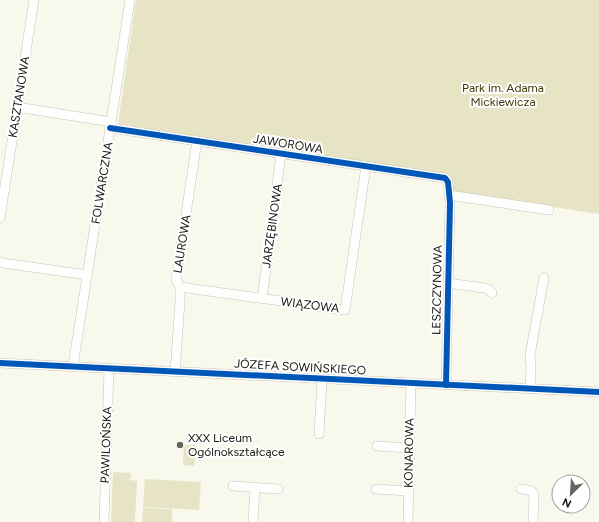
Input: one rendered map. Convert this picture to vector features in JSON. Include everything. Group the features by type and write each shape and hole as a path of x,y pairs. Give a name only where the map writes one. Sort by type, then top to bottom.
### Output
{"street":[{"name":"KASZTANOWA","path":"0,218 34,0"},
{"name":"FOLWARCZNA","path":"73,366 130,0"},
{"name":"JAWOROWA","path":"17,108 197,141 445,178 448,182 449,196"},
{"name":"LAUROWA","path":"176,372 180,287 176,280 197,141"},
{"name":"JARZĘBINOWA","path":"262,299 281,154"},
{"name":"WIĄZOWA","path":"180,287 345,310 366,166"},
{"path":"449,196 549,210"},
{"name":"LESZCZYNOWA","path":"446,385 449,196"},
{"path":"0,262 87,275"},
{"path":"530,389 530,355 544,278"},
{"path":"448,283 484,288 488,289 492,293"},
{"name":"JÓZEFA SOWIŃSKIEGO","path":"0,363 599,392"},
{"name":"PAWILOŃSKA","path":"104,522 109,368"},
{"path":"319,434 322,379"},
{"name":"KONAROWA","path":"408,522 411,383"},
{"path":"377,446 410,448"},
{"path":"233,486 278,489"},
{"path":"253,522 255,488"},
{"path":"376,489 408,491"},
{"path":"521,489 532,491 534,494 533,522"}],"green space":[{"name":"Park im. Adama Mickiewicza","path":"136,0 599,0 599,214 452,194 450,176 118,124"},
{"path":"184,445 196,445 194,466 183,465"},
{"path":"113,472 131,473 130,480 137,481 135,522 111,522"},
{"path":"145,479 201,482 199,510 143,507"},
{"path":"143,508 172,509 172,522 142,522"}],"cycle path":[{"path":"110,128 445,178 448,182 450,203 446,385"},
{"path":"0,363 599,392"}],"place":[{"name":"XXX Liceum Ogólnokształcące","path":"180,445"}]}
